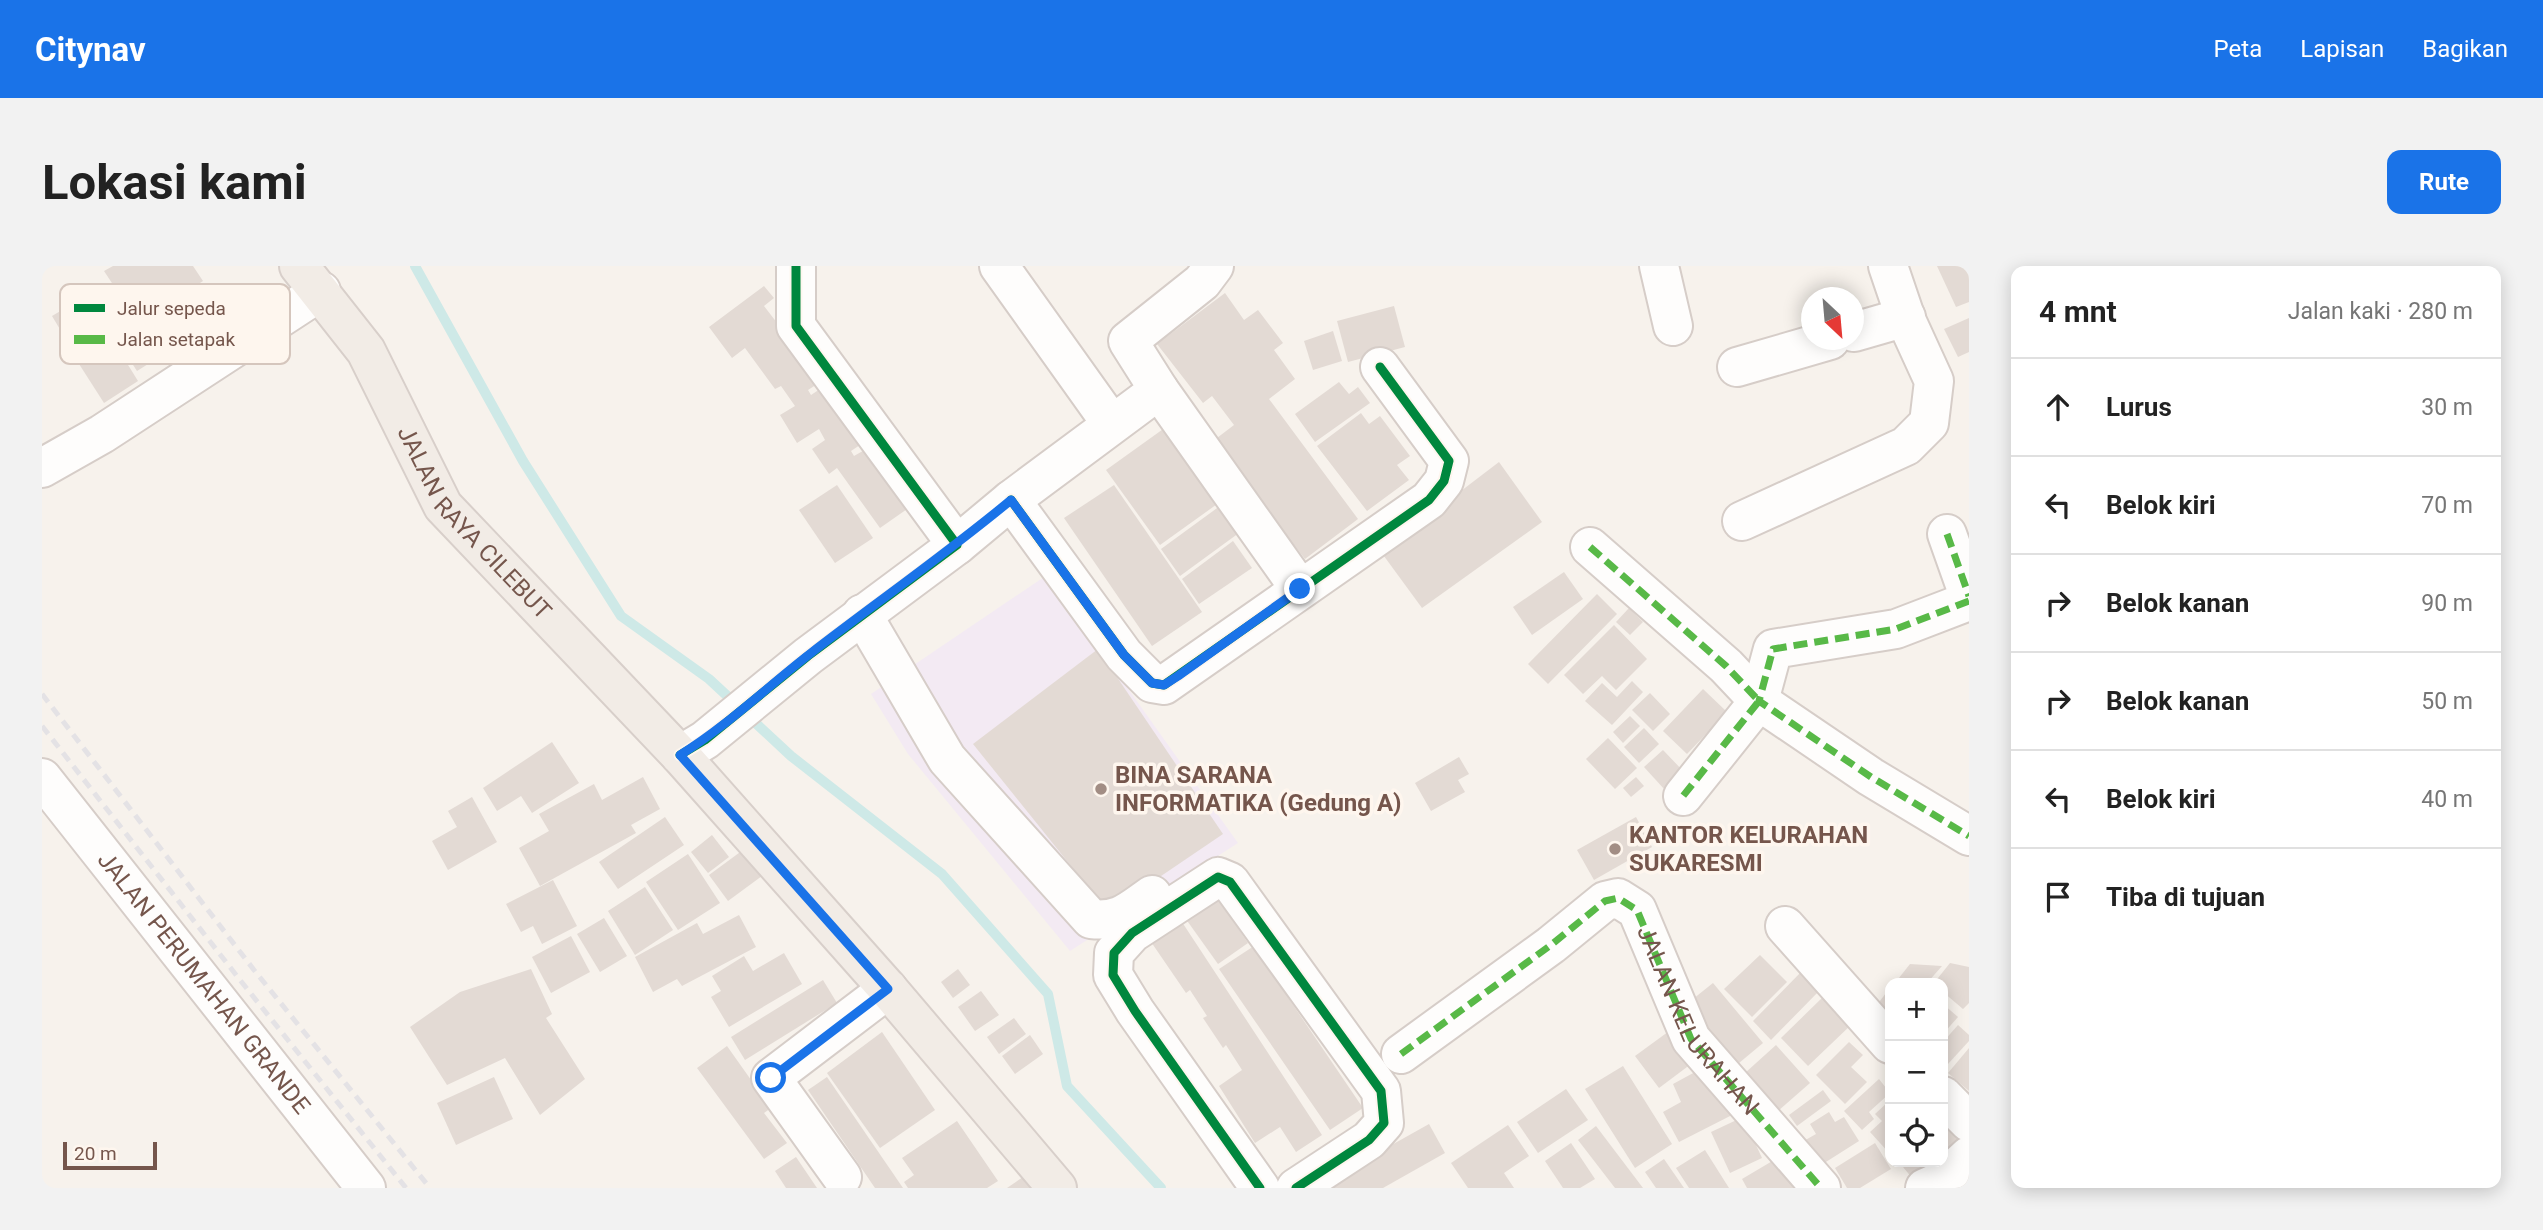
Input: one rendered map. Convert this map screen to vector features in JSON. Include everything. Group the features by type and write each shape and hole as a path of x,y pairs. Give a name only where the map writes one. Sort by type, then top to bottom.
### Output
{"main road":[{"name":"JALAN RAYA CILEBUT","path":"310,279 366,351 443,506 693,747 888,989 1057,1188"}],"street":[{"path":"796,266 796,326 957,545"},
{"path":"999,266 1111,423"},
{"path":"1077,372 1128,341 1202,282 1214,266"},
{"path":"1658,266 1673,326"},
{"path":"1742,521 1906,446 1929,423 1934,381 1906,317 1888,266"},
{"path":"290,294 310,279"},
{"path":"1864,329 1906,317"},
{"path":"1128,341 1159,390 1300,589"},
{"path":"1737,367 1801,348"},
{"path":"42,468 102,434 196,364"},
{"path":"1011,500 1124,655 1152,683 1164,685 1429,500 1444,481 1449,461 1380,367"},
{"path":"693,747 1111,423 1159,390"},
{"path":"1683,796 1759,701 1773,649 1896,629 1969,598 1947,534"},
{"path":"1590,547 1726,666 1759,701 1871,777 1969,836"},
{"path":"862,614 947,759 1091,919 1108,920 1120,917 1212,854"},
{"name":"JALAN PERUMAHAN GRANDE","path":"42,778 366,1188"},
{"path":"1260,1188 1135,1011 1113,975 1114,953 1132,933 1218,877 1230,882 1381,1091 1384,1123 1368,1140 1296,1188"},
{"name":"JALAN KELURAHAN","path":"1401,1054 1551,945 1605,901 1618,898 1637,910 1691,1040 1821,1188"},
{"path":"1785,926 1887,1041"},
{"path":"842,1177 771,1078 888,989"},
{"path":"1948,1101 1969,1122"},
{"path":"1925,1188 1943,1180 1969,1156"}],"shaded area":[{"path":"1047,575 1238,843 1070,951 908,754 871,694"}],"building":[{"path":"113,266 193,266 203,281 198,284 113,284 104,271"},
{"path":"1937,266 1969,266 1969,302 1956,307"},
{"path":"764,286 774,298 764,306 822,381 808,390 811,395 826,385 863,443 851,451 854,456 868,448 910,507 880,528 837,468 829,474 812,449 825,440 819,429 797,443 780,415 795,406 781,386 775,389 745,348 732,358 709,327"},
{"path":"1225,293 1244,320 1258,310 1283,343 1274,350 1295,379 1269,399 1358,519 1305,559 1213,441 1234,425 1212,396 1203,403 1157,344"},
{"path":"1394,306 1405,347 1348,362 1337,321"},
{"path":"60,311 60,329 52,316"},
{"path":"1969,318 1969,352 1958,357 1944,329"},
{"path":"1333,331 1342,361 1313,370 1304,341"},
{"path":"79,364 127,364 138,381 104,403"},
{"path":"132,364 148,364 137,371"},
{"path":"1339,382 1349,394 1358,387 1370,403 1315,442 1295,414"},
{"path":"1361,413 1369,424 1380,416 1410,456 1397,465 1409,480 1367,511 1317,446"},
{"path":"1166,427 1220,502 1160,545 1106,470"},
{"path":"1499,462 1542,522 1422,608 1381,552"},
{"path":"837,485 873,538 835,563 799,510"},
{"path":"1114,485 1202,612 1152,646 1064,518"},
{"path":"1224,503 1243,530 1180,576 1161,549"},
{"path":"1233,541 1252,568 1199,604 1182,579"},
{"path":"1564,572 1583,599 1532,635 1513,607"},
{"path":"1597,594 1617,614 1548,684 1528,664"},
{"path":"1629,608 1643,622 1630,635 1616,622"},
{"path":"1614,625 1647,659 1616,690 1602,676 1583,694 1564,675"},
{"name":"BINA SARANA INFORMATIKA (Gedung A)","path":"1098,649 1223,834 1108,912 973,744"},
{"path":"1632,681 1643,692 1612,725 1585,701 1602,683 1617,697"},
{"path":"1703,689 1727,712 1687,754 1663,731"},
{"path":"1650,693 1670,714 1653,731 1632,710"},
{"path":"1630,716 1640,726 1623,743 1613,732"},
{"path":"1644,728 1659,744 1639,763 1624,747"},
{"path":"1608,738 1637,768 1615,789 1586,759"},
{"path":"552,742 579,783 532,813 521,796 497,811 483,788"},
{"path":"1663,750 1684,772 1665,790 1644,767"},
{"path":"1459,757 1469,774 1458,780 1465,792 1431,811 1415,783"},
{"path":"643,777 660,809 631,825 636,833 540,886 519,848 549,831 539,814 594,784 602,800"},
{"path":"1636,777 1644,786 1631,797 1623,788"},
{"path":"472,797 497,842 448,870 432,841 457,827 448,811"},
{"path":"665,817 684,845 618,889 599,862"},
{"name":"KANTOR KELURAHAN SUKARESMI","path":"1636,817 1652,847 1594,880 1577,850"},
{"path":"712,835 729,857 708,873 691,852"},
{"path":"747,847 766,873 728,901 709,875"},
{"path":"688,854 720,903 678,930 646,882"},
{"path":"553,880 577,926 542,944 533,926 521,932 506,904"},
{"path":"645,887 673,930 635,955 608,911"},
{"path":"1214,893 1248,943 1218,964 1183,915"},
{"path":"739,915 756,947 682,986 677,979 653,992 635,957 697,923 703,934"},
{"path":"1178,916 1322,1135 1296,1152 1280,1127 1255,1143 1219,1086 1242,1070 1226,1045 1223,1048 1203,1018 1207,1016 1190,990 1186,993 1147,936"},
{"path":"604,918 627,956 600,972 577,934"},
{"path":"571,936 590,972 551,993 532,957"},
{"path":"1257,944 1298,989 1287,996 1363,1108 1330,1130 1219,969"},
{"path":"784,953 802,984 729,1027 711,997 721,991 712,976 744,956 753,971"},
{"path":"1760,955 1787,982 1752,1017 1724,989"},
{"path":"1950,963 1969,967 1969,1003 1963,1009 1948,996 1948,978 1938,978"},
{"path":"1910,964 1942,966 1931,978 1899,978"},
{"path":"531,969 552,1014 546,1018 585,1079 540,1115 505,1058 447,1085 410,1027 460,992"},
{"path":"958,969 970,985 953,998 941,982"},
{"path":"1803,970 1821,989 1771,1040 1753,1021"},
{"path":"823,980 837,1003 745,1060 731,1037"},
{"path":"1713,983 1763,1043 1733,1068 1683,1007"},
{"path":"981,991 999,1015 975,1031 958,1007"},
{"path":"1885,994 1885,1023 1872,1011"},
{"path":"1824,996 1852,1024 1808,1066 1781,1038"},
{"path":"1948,1008 1958,1017 1948,1028"},
{"path":"1014,1018 1026,1034 999,1054 987,1037"},
{"path":"1958,1025 1969,1035 1969,1041 1948,1064 1948,1041 1948,1036"},
{"path":"1672,1029 1695,1061 1659,1088 1635,1056"},
{"path":"882,1032 935,1110 880,1148 827,1073"},
{"path":"1030,1035 1043,1054 1015,1074 1002,1056"},
{"path":"1849,1042 1863,1055 1851,1067 1867,1082 1845,1104 1816,1075"},
{"path":"1776,1045 1810,1083 1778,1111 1745,1073"},
{"path":"727,1046 771,1108 764,1113 787,1143 764,1159 697,1068"},
{"path":"1969,1048 1969,1091 1948,1073"},
{"path":"1708,1065 1734,1114 1679,1142 1663,1112 1681,1102 1673,1084"},
{"path":"1623,1066 1672,1144 1635,1168 1585,1089"},
{"path":"494,1077 513,1119 456,1145 437,1103"},
{"path":"827,1077 903,1188 875,1188 808,1090"},
{"path":"1879,1079 1885,1087 1885,1098 1869,1112 1874,1119 1862,1130 1844,1111"},
{"path":"1566,1089 1588,1120 1538,1153 1517,1122"},
{"path":"1823,1090 1831,1101 1797,1126 1789,1115"},
{"path":"1885,1105 1885,1148 1870,1132 1882,1121 1875,1114"},
{"path":"1829,1112 1835,1122 1844,1117 1859,1141 1818,1167 1802,1142 1816,1134 1810,1124"},
{"path":"1743,1117 1762,1158 1730,1173 1711,1132"},
{"path":"957,1121 998,1181 987,1188 908,1188 904,1182 914,1175 902,1158"},
{"path":"1429,1124 1445,1153 1383,1188 1315,1188"},
{"path":"1508,1125 1529,1156 1504,1173 1514,1188 1468,1188 1451,1163"},
{"path":"1954,1125 1968,1142 1948,1158 1948,1130"},
{"path":"1596,1126 1643,1188 1615,1188 1578,1140"},
{"path":"1571,1143 1595,1179 1580,1188 1563,1188 1545,1161"},
{"path":"1875,1143 1885,1159 1885,1167 1891,1169 1860,1188 1847,1188 1835,1168"},
{"path":"1705,1150 1729,1188 1689,1188 1676,1168"},
{"path":"1781,1156 1799,1188 1747,1188 1742,1179"},
{"path":"796,1157 817,1188 786,1188 775,1171"},
{"path":"1664,1159 1684,1188 1656,1188 1645,1172"},
{"path":"1903,1167 1938,1167 1917,1184"},
{"path":"1026,1175 1035,1188 1007,1188"}],"waterway":[{"path":"415,266 523,461 621,616 709,679 737,705"},
{"path":"748,716 791,756 942,874 1048,994 1067,1086 1161,1188"}],"railway":[{"path":"42,694 254,970 430,1188"},
{"path":"42,726 406,1188"}],"marked path":[{"path":"1947,534 1969,596"},
{"path":"1590,547 1726,666 1759,701 1683,796"},
{"path":"1969,601 1896,629 1773,649 1759,701 1871,777 1969,836"},
{"path":"1401,1054 1551,945 1605,901 1618,898 1637,910 1691,1039 1821,1188"}],"cycle path":[{"path":"680,755 705,740 808,656 957,545 796,326 796,266"},
{"path":"1011,500 1124,655 1152,683 1164,685 1429,500 1444,481 1449,461 1380,367"},
{"path":"1260,1188 1135,1011 1113,975 1114,953 1132,933 1218,877 1230,882 1381,1091 1384,1123 1369,1140 1296,1188"}],"place":[{"name":"BINA SARANA INFORMATIKA (Gedung A)","path":"1101,789"},
{"name":"KANTOR KELURAHAN SUKARESMI","path":"1615,849"}],"route":[{"path":"771,1078 888,989 680,755 705,740 808,656 957,545 1011,500 1124,655 1152,683 1164,685 1300,589"}]}
